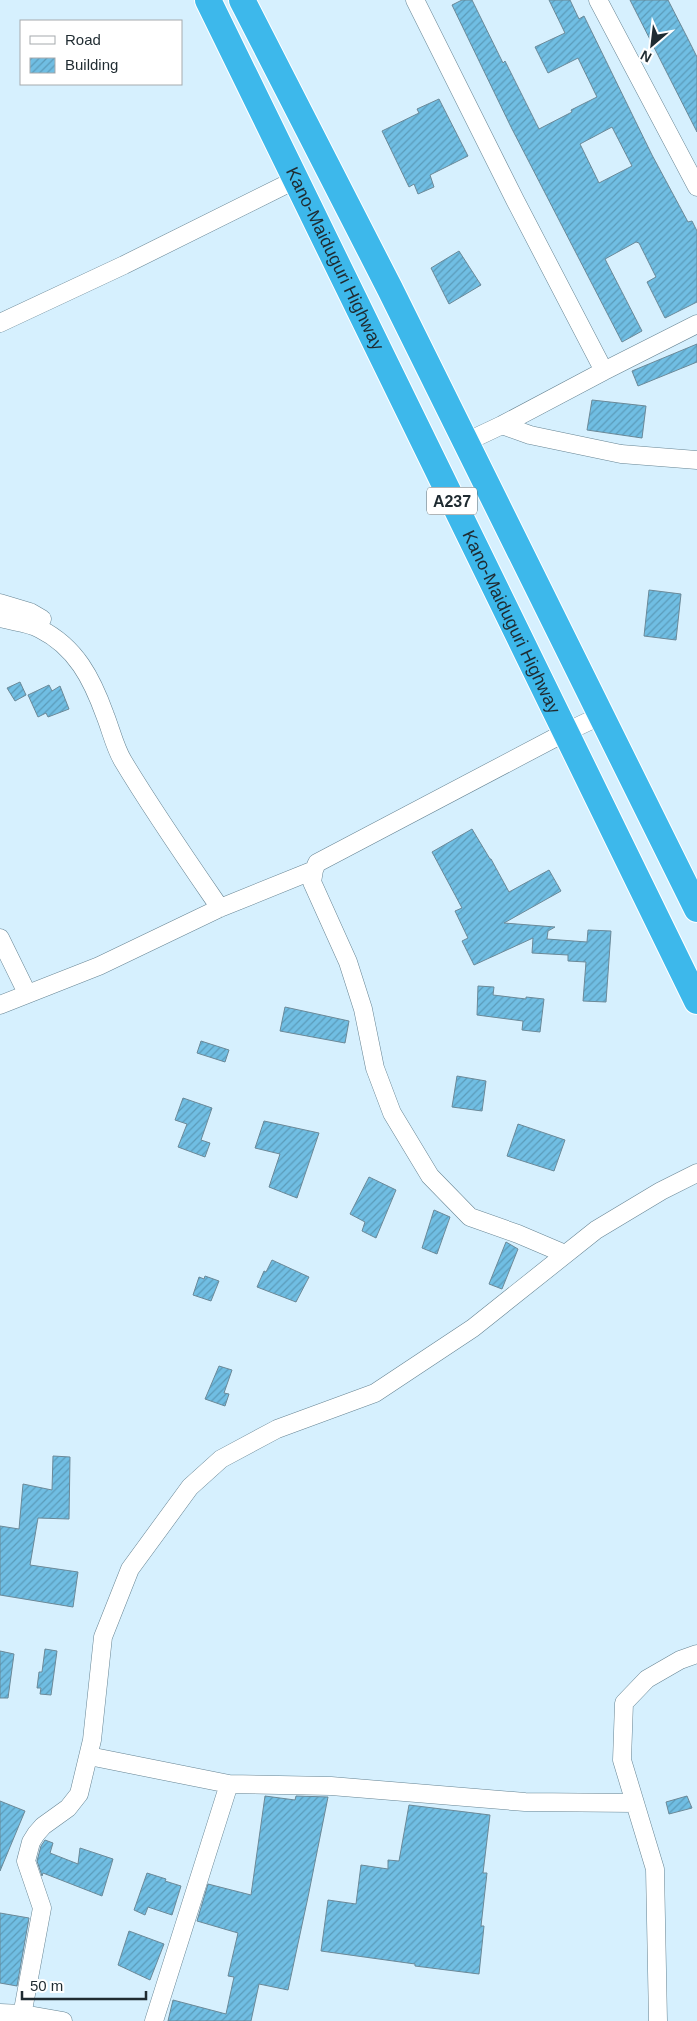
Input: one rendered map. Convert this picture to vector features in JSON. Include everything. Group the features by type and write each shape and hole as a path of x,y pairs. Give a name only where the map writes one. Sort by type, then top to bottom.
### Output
{"highway":[{"name":"Kano-Maiduguri Highway","path":"208,0 297,179 564,733 697,1001"},
{"name":"Kano-Maiduguri Highway","path":"242,0 390,289 697,909"}],"street":[{"path":"415,0 515,200 604,371"},
{"path":"598,0 697,187"},
{"path":"0,323 124,265 297,179"},
{"path":"466,442 697,324"},
{"path":"502,425 530,435 621,454 697,460"},
{"path":"0,603 30,612 45,620 50,625 53,637"},
{"path":"0,618 31,625 53,637 71,652 86,669 122,759 171,837 220,908"},
{"path":"565,1254 518,1234 470,1217 430,1176 392,1113 375,1068 363,1009 348,962 312,882 314,870 318,863 564,733 602,715"},
{"path":"0,1005 99,966 220,908 314,870"},
{"path":"0,938 27,993"},
{"path":"22,2018 42,1908 26,1861 27,1854 31,1842 43,1826 68,1808 79,1794 92,1740 103,1637 130,1569 190,1487 222,1459 277,1428 375,1393 472,1328 596,1230 661,1191 697,1173"},
{"path":"658,2021 655,1869 622,1760 624,1703 647,1679 680,1660 697,1654"},
{"path":"88,1756 228,1784 331,1786 525,1802 635,1803"},
{"path":"154,2021 228,1784"},
{"path":"0,2013 22,2018 63,2021"}],"building":[{"path":"462,0 472,0 503,63 505,61 539,129 597,97 578,58 548,73 535,47 565,33 549,0 570,0 579,19 584,16 652,155 688,222 692,221 697,231 697,302 665,318 647,282 656,277 639,243 636,242 605,259 642,331 622,342 511,127 452,5","holes":["612,127 632,166 599,183 580,144"]},
{"path":"630,0 668,0 687,37 697,57 697,132"},
{"path":"439,99 468,156 430,175 434,187 418,194 414,184 409,187 382,131 419,113 417,109"},
{"path":"459,251 481,285 449,304 431,268"},
{"path":"697,344 697,362 638,386 632,371"},
{"path":"592,400 646,406 642,438 587,430"},
{"path":"649,590 681,594 676,640 644,636"},
{"path":"20,682 26,695 15,701 7,688"},
{"path":"49,685 52,691 60,686 69,709 48,717 46,713 38,717 28,695"},
{"path":"472,829 509,892 549,870 561,891 504,923 555,927 548,931 547,939 587,942 588,930 611,931 606,1002 583,1001 586,962 568,961 568,955 532,953 533,938 474,965 462,941 468,938 455,911 462,908 432,852"},
{"path":"478,986 494,987 493,995 544,999 540,1032 522,1030 523,1021 477,1015"},
{"path":"285,1007 349,1021 345,1043 280,1031"},
{"path":"201,1041 229,1050 225,1062 197,1053"},
{"path":"457,1076 486,1081 482,1111 452,1107"},
{"path":"183,1098 212,1108 201,1140 210,1143 205,1157 178,1147 187,1124 175,1120"},
{"path":"264,1121 319,1133 297,1198 269,1187 280,1154 255,1148"},
{"path":"518,1124 565,1140 554,1171 507,1156"},
{"path":"369,1177 396,1190 376,1238 362,1231 365,1222 350,1214"},
{"path":"434,1210 450,1217 437,1254 422,1248"},
{"path":"506,1242 518,1249 502,1289 489,1284"},
{"path":"272,1260 309,1277 296,1302 257,1287 264,1271 266,1272"},
{"path":"205,1276 219,1281 211,1301 193,1295 199,1277 204,1279"},
{"path":"219,1366 232,1370 224,1393 229,1394 225,1406 205,1399"},
{"path":"53,1456 70,1457 69,1519 38,1518 30,1565 78,1572 73,1607 0,1595 0,1526 19,1529 23,1484 52,1490"},
{"path":"45,1649 57,1651 51,1695 40,1694 41,1688 37,1688 39,1672 42,1672"},
{"path":"0,1651 14,1654 8,1698 0,1698"},
{"path":"265,1796 295,1800 296,1796 328,1797 288,1990 259,1984 251,2021 168,2021 173,2000 226,2014 234,1977 228,1976 238,1933 197,1921 208,1884 251,1895"},
{"path":"687,1796 692,1808 669,1814 666,1802"},
{"path":"0,1801 25,1811 0,1871"},
{"path":"409,1805 490,1815 483,1873 487,1873 481,1926 484,1926 479,1974 321,1951 328,1900 356,1904 361,1865 388,1869 388,1860 399,1861"},
{"path":"45,1840 53,1843 50,1853 78,1864 80,1848 113,1859 102,1896 43,1873 42,1876 37,1861 41,1846"},
{"path":"147,1873 181,1886 172,1915 148,1907 145,1915 134,1910"},
{"path":"0,1913 29,1918 17,1986 0,1983"},
{"path":"129,1931 164,1944 150,1980 118,1965"}]}
